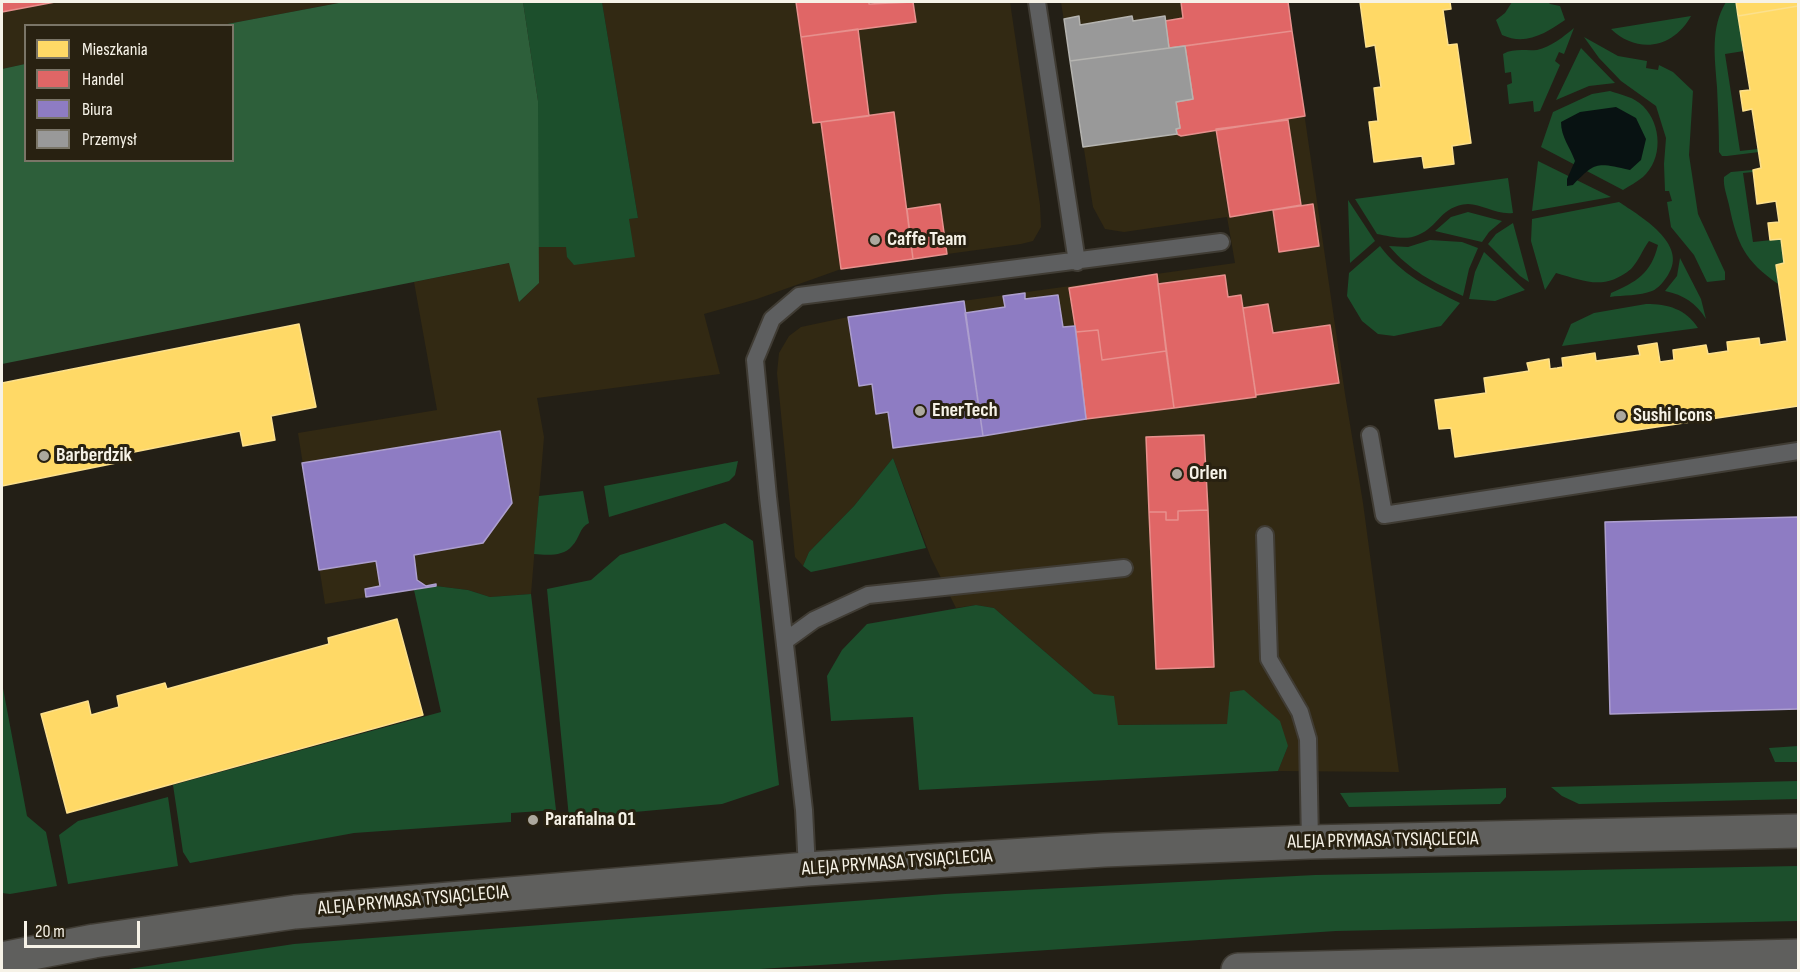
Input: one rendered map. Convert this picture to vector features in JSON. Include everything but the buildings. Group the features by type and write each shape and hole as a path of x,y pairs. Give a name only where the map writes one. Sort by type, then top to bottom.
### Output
{"main road":[{"name":"ALEJA PRYMASA TYSIĄCLECIA","path":"2,959 94,941 295,912 807,868 1104,850 1310,842 1798,831"},
{"path":"1238,970 1798,956"}],"lane":[{"path":"1037,2 1077,262"},
{"path":"807,868 804,810 768,497 755,360 772,320 799,296 1221,242"},
{"path":"1370,435 1384,515 1798,451"},
{"path":"1265,535 1269,659 1300,712 1308,739 1310,842"},
{"path":"785,641 814,620 868,595 1124,568"}],"shaded area":[{"path":"2,2 344,2 227,24 24,24 24,64 2,69"},
{"path":"602,2 1010,2 1040,205 1041,227 1033,241 844,268 757,299 704,314 720,374 537,398 544,437 531,594 490,597 468,590 436,586 325,604 298,433 437,410 414,282 510,263 519,302 539,283 538,247 566,247 628,219 638,218"},
{"path":"1061,2 1288,2 1363,503 1399,772 1278,771 1288,746 1230,692 1228,724 1117,725 1094,694 994,608 976,605 956,608 931,558 893,458 854,506 809,552 803,566 795,557 777,373 779,353 789,336 801,327 848,317 1235,263 1227,217 1124,232 1105,229 1093,207"},
{"path":"1616,107 1636,118 1646,139 1641,160 1630,170 1604,165 1592,168 1573,185 1567,186 1567,179 1575,161 1564,137 1561,122 1580,112"}],"green space":[{"path":"344,2 523,2 538,101 539,283 519,302 509,263 2,364 2,69 24,64 24,162 234,162 234,24 227,24"},
{"path":"523,2 602,2 638,218 629,219 635,257 574,265 567,257 566,247 538,247 538,101"},
{"path":"1512,2 1548,2 1560,6 1565,20 1527,39 1502,35 1496,20 1505,13"},
{"path":"1726,2 1736,2 1744,51 1725,54 1740,151 1758,149 1759,152 1722,156 1719,152 1715,43 1718,22"},
{"path":"1691,16 1675,35 1654,44 1643,45 1632,42 1611,29"},
{"path":"1574,28 1564,54 1559,52 1555,61 1560,65 1540,111 1534,112 1533,101 1509,104 1507,85 1512,83 1511,72 1505,73 1503,54 1515,50 1542,49"},
{"path":"1584,37 1618,56 1647,61 1646,68 1658,70 1659,65 1673,72 1693,91 1689,155 1698,214 1725,272 1725,280 1707,282 1694,255 1671,227 1667,202 1672,201 1669,191 1665,191 1666,138 1656,106 1621,81 1599,58"},
{"path":"1581,48 1615,83 1589,86 1556,100"},
{"path":"1610,91 1632,98 1643,106 1657,132 1657,152 1650,170 1641,179 1623,190 1541,147 1553,112 1592,94"},
{"path":"1538,161 1611,197 1532,211"},
{"path":"1753,170 1753,172 1743,173 1753,242 1781,239 1784,263 1776,265 1778,284 1767,276 1744,251 1735,231 1725,191 1724,177 1731,172"},
{"path":"1508,178 1513,213 1473,204 1459,206 1445,213 1425,231 1408,238 1377,234 1355,199"},
{"path":"1348,200 1375,241 1350,263"},
{"path":"1619,202 1649,223 1667,242 1672,252 1673,264 1663,282 1647,293 1610,297 1611,293 1635,281 1647,270 1658,245 1649,241 1634,266 1621,276 1603,282 1594,282 1556,273 1545,290 1531,241 1532,219"},
{"path":"1468,212 1502,221 1489,232 1482,242 1435,231 1451,217"},
{"path":"1513,223 1529,282 1488,244 1496,234"},
{"path":"1430,240 1462,242 1478,248 1469,269 1463,296 1423,275 1389,246 1408,247"},
{"path":"1380,246 1406,272 1460,303 1441,326 1394,336 1378,334 1362,321 1347,296 1349,273"},
{"path":"1484,252 1525,290 1495,301 1469,299 1475,272"},
{"path":"1680,258 1701,299 1706,319 1689,300 1665,291 1677,276"},
{"path":"1646,304 1676,309 1688,316 1698,328 1562,346 1571,324 1594,313"},
{"path":"893,458 926,548 811,572 803,566 809,552 854,506"},
{"path":"738,461 735,475 729,481 609,517 604,486"},
{"path":"583,491 589,523 583,528 575,543 568,550 559,554 534,554 539,496"},
{"path":"725,523 753,541 779,785 722,804 569,818 547,589 591,580 620,555"},
{"path":"436,586 468,590 490,597 531,594 556,810 511,813 511,822 354,833 190,863 183,852 173,785 441,712 414,590"},
{"path":"976,605 994,608 1094,694 1114,696 1118,725 1227,724 1230,692 1244,690 1280,721 1288,746 1278,771 919,790 913,717 831,721 827,676 842,650 867,624"},
{"path":"2,683 27,816 46,832 57,886 10,894 2,893"},
{"path":"1798,746 1798,762 1775,762 1769,748"},
{"path":"1798,781 1798,799 1579,804 1562,796 1551,787"},
{"path":"1506,788 1506,797 1500,804 1349,807 1340,793"},
{"path":"168,797 178,866 68,884 59,835 78,821"},
{"path":"1798,866 1798,921 1336,931 745,970 122,970 294,944 945,894 1315,875"}],"place":[{"name":"Caffe Team","path":"875,240"},
{"name":"EnerTech","path":"920,411"},
{"name":"Sushi Icons","path":"1621,416"},
{"name":"Barberdzik","path":"44,456"},
{"name":"Orlen","path":"1177,474"},
{"name":"Parafialna 01","path":"533,820"}]}
